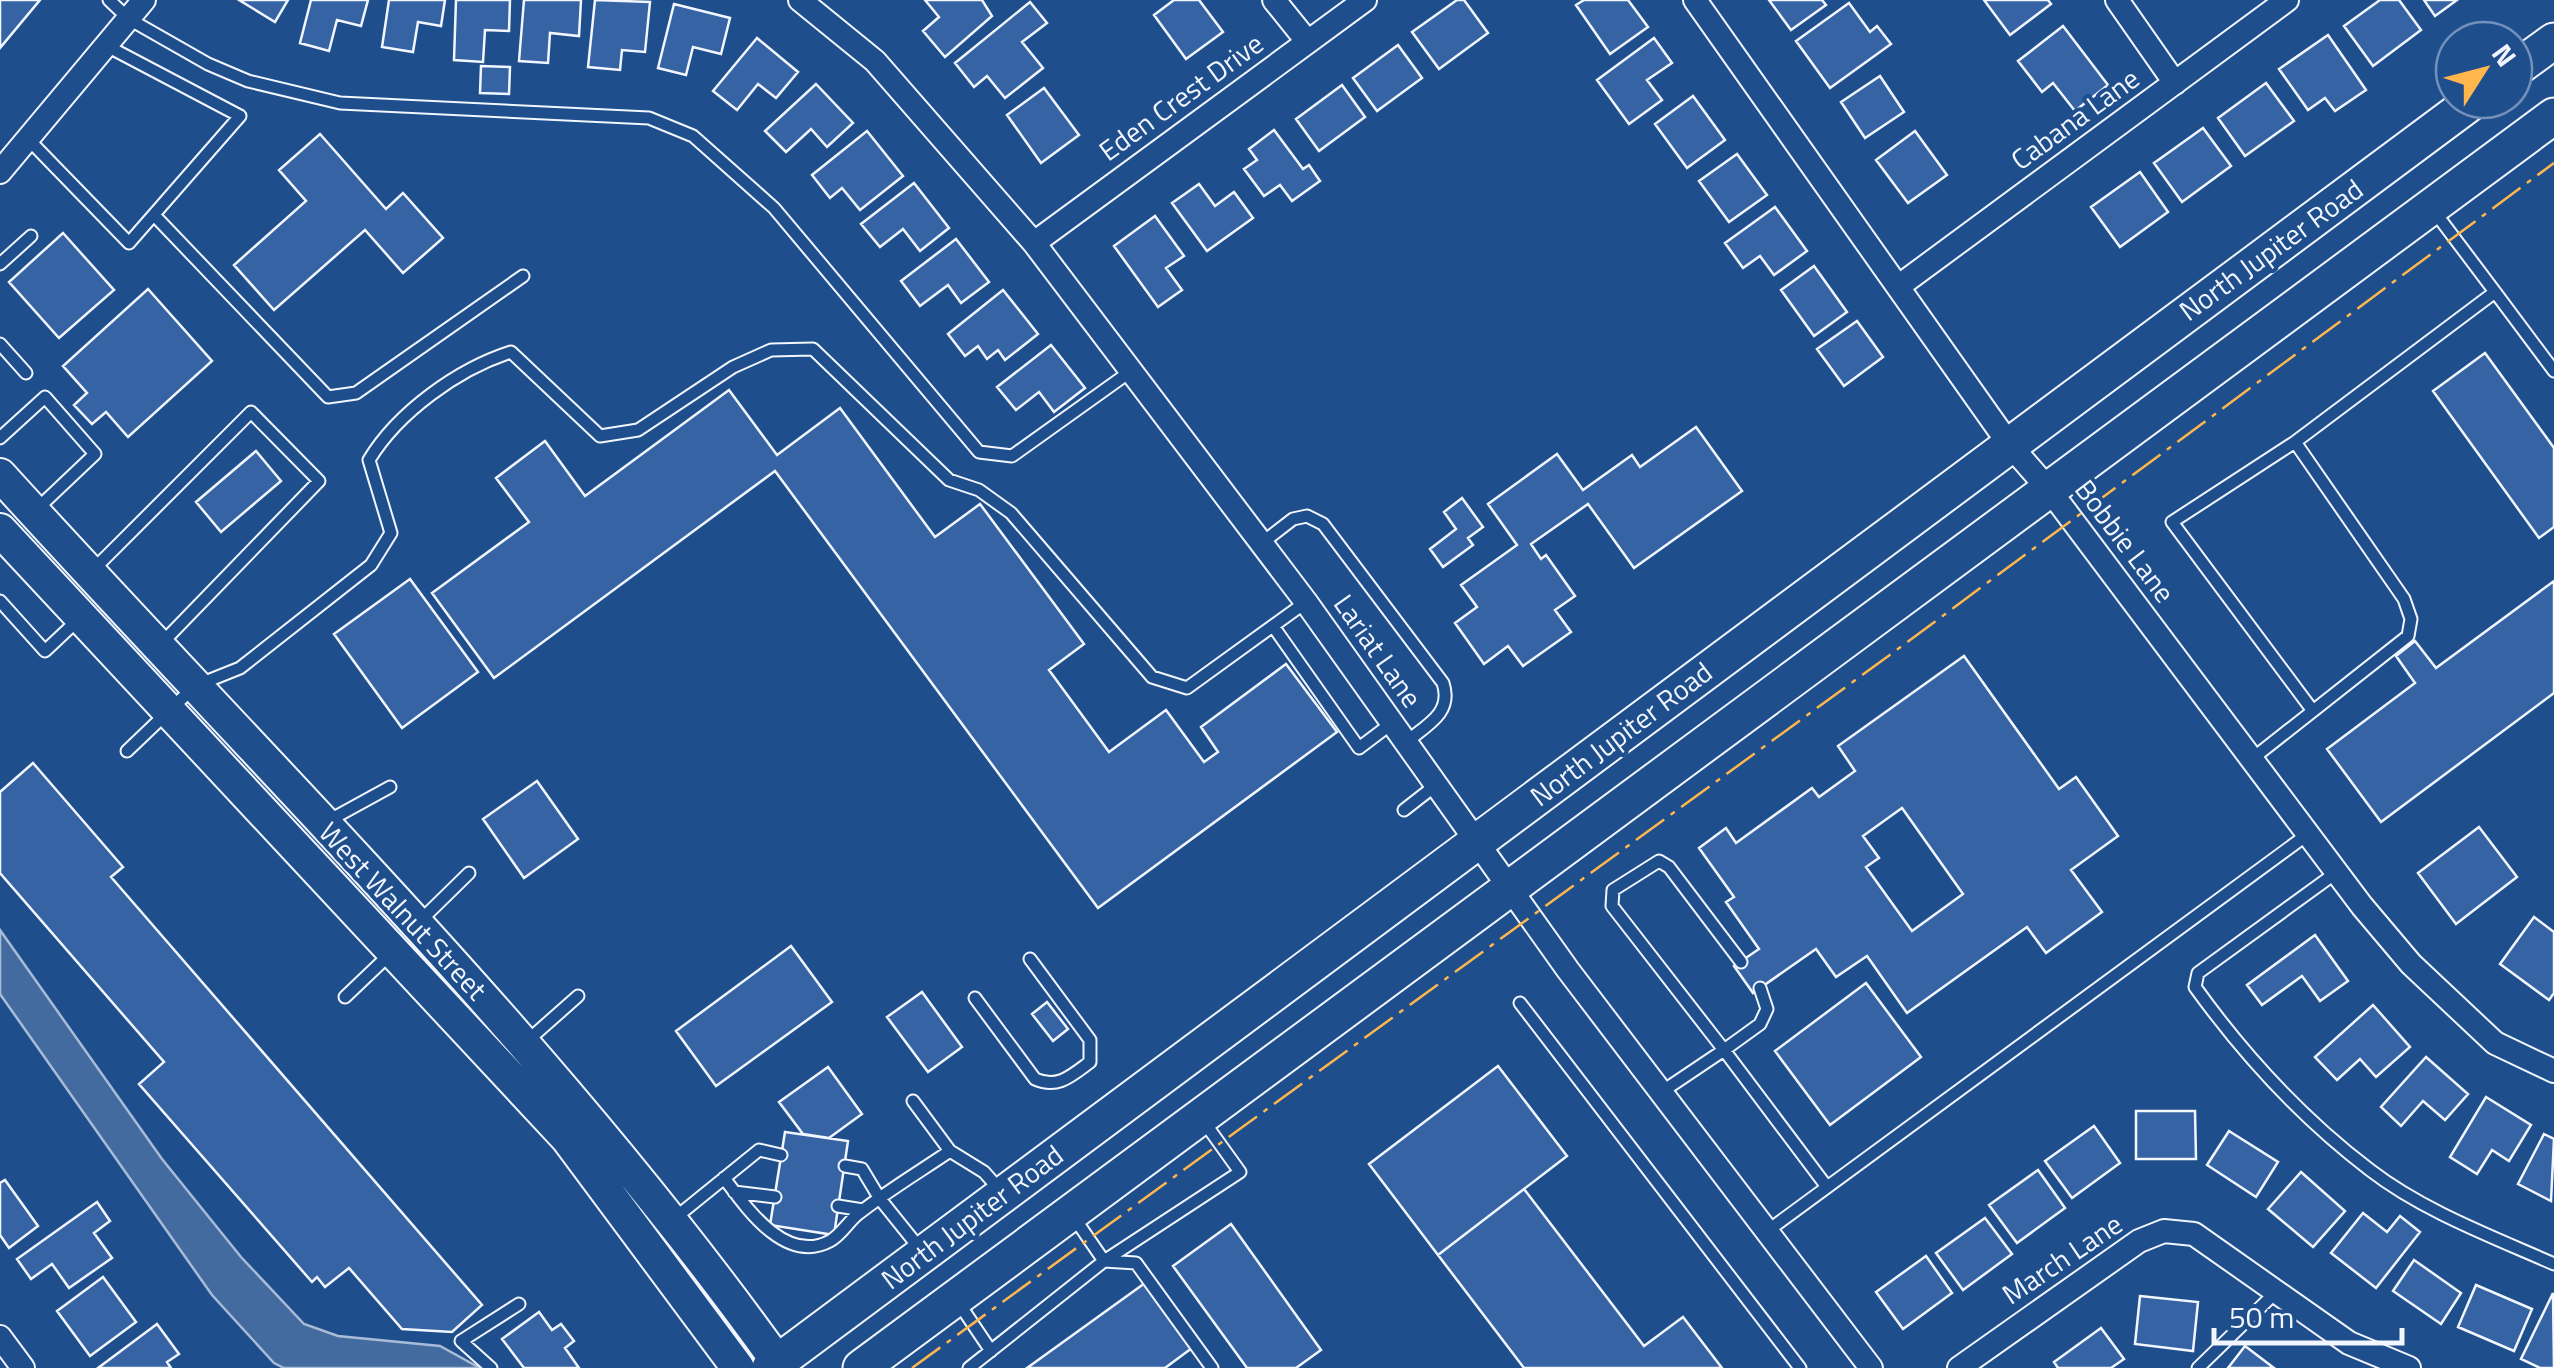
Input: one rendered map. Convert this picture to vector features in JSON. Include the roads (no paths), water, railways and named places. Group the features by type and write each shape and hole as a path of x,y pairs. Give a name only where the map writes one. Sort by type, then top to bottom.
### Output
{"main road":[{"name":"North Jupiter Road","path":"861,1368 2051,492 2554,116"},
{"name":"North Jupiter Road","path":"777,1366 2447,120"},
{"name":"West Walnut Street","path":"0,475 521,1038 673,1220 777,1366"},
{"name":"West Walnut Street","path":"0,530 566,1138 738,1368"},
{"path":"287,838 324,842 374,897 416,925"},
{"path":"394,950 406,942 422,947 521,1038"},
{"path":"1167,1072 1200,1117"}],"street":[{"name":"Lariat Lane","path":"800,0 875,62 1034,243 1262,542 1660,1093 1871,1368"},
{"path":"1274,0 1307,42"},
{"name":"Eden Crest Drive","path":"1034,243 1366,0"},
{"name":"Bobbie Lane","path":"1695,0 2009,444 2051,492 2337,872 2411,964 2460,1013 2495,1043 2554,1071"},
{"path":"2116,0 2176,83"},
{"name":"Cabana Lane","path":"1898,286 2287,0"},
{"path":"0,172 30,141 136,10"},
{"name":"March Lane","path":"1959,1368 2138,1241 2164,1231 2194,1234 2221,1250 2274,1294 2349,1343 2409,1368"},
{"path":"0,1337 24,1368"}],"lane":[{"path":"109,0 136,10 208,64 248,81 340,103 649,118 693,136 774,208 980,452 1012,456 1131,370"},
{"path":"30,141 128,243 240,116 107,46"},
{"path":"2432,208 2554,372"},
{"path":"154,215 328,397 356,393 523,276"},
{"path":"0,264 31,236"},
{"path":"2313,711 2172,522 2294,442 2494,292"},
{"path":"0,344 26,373"},
{"path":"127,751 195,686 240,668 372,565 391,533 369,460 386,432 478,363 511,352 600,436 638,430 733,367 771,350 813,349 949,480 979,490 1011,513 1152,677 1187,688 1306,602"},
{"path":"0,438 45,398 96,454 34,512"},
{"path":"90,574 251,412 319,481 158,647"},
{"path":"2252,759 2408,636 2411,618 2404,599 2294,442"},
{"path":"1262,542 1294,519 1308,516 1322,524 1443,683 1447,697 1443,712 1406,742"},
{"path":"0,600 45,651 80,618"},
{"path":"1273,626 1360,748 1392,723"},
{"path":"1404,810 1436,785"},
{"path":"323,824 390,788"},
{"path":"1766,1232 2308,834"},
{"path":"1741,962 1668,867 1659,862 1613,890 1612,906 1828,1187"},
{"path":"2337,872 2198,973 2195,987 2284,1094 2372,1172 2462,1223 2554,1264"},
{"path":"416,925 468,873"},
{"path":"345,996 394,950"},
{"path":"975,998 1034,1079 1060,1083 1090,1062 1090,1040 1030,959"},
{"path":"1660,1093 1760,1024 1767,1009 1760,988"},
{"path":"521,1038 578,996"},
{"path":"1520,1003 1800,1368"},
{"path":"913,1102 950,1151 984,1172 1004,1194"},
{"path":"969,1368 1104,1261 1240,1172 1200,1117"},
{"path":"673,1220 759,1150 781,1155"},
{"path":"724,1178 757,1222 792,1243 827,1243 863,1210 950,1151"},
{"path":"844,1166 862,1169 880,1199 924,1253"},
{"path":"734,1192 775,1197"},
{"path":"838,1206 863,1210"},
{"path":"1070,1213 1104,1261"},
{"path":"1104,1261 1136,1263 1211,1364 1199,1368"},
{"path":"2198,1368 2274,1294"},
{"path":"955,1298 991,1351"},
{"path":"492,1368 461,1341 519,1304"}],"water":[{"path":"0,930 162,1159 241,1257 304,1324 338,1336 440,1346 480,1368 284,1368 274,1363 212,1295 0,994"}]}
